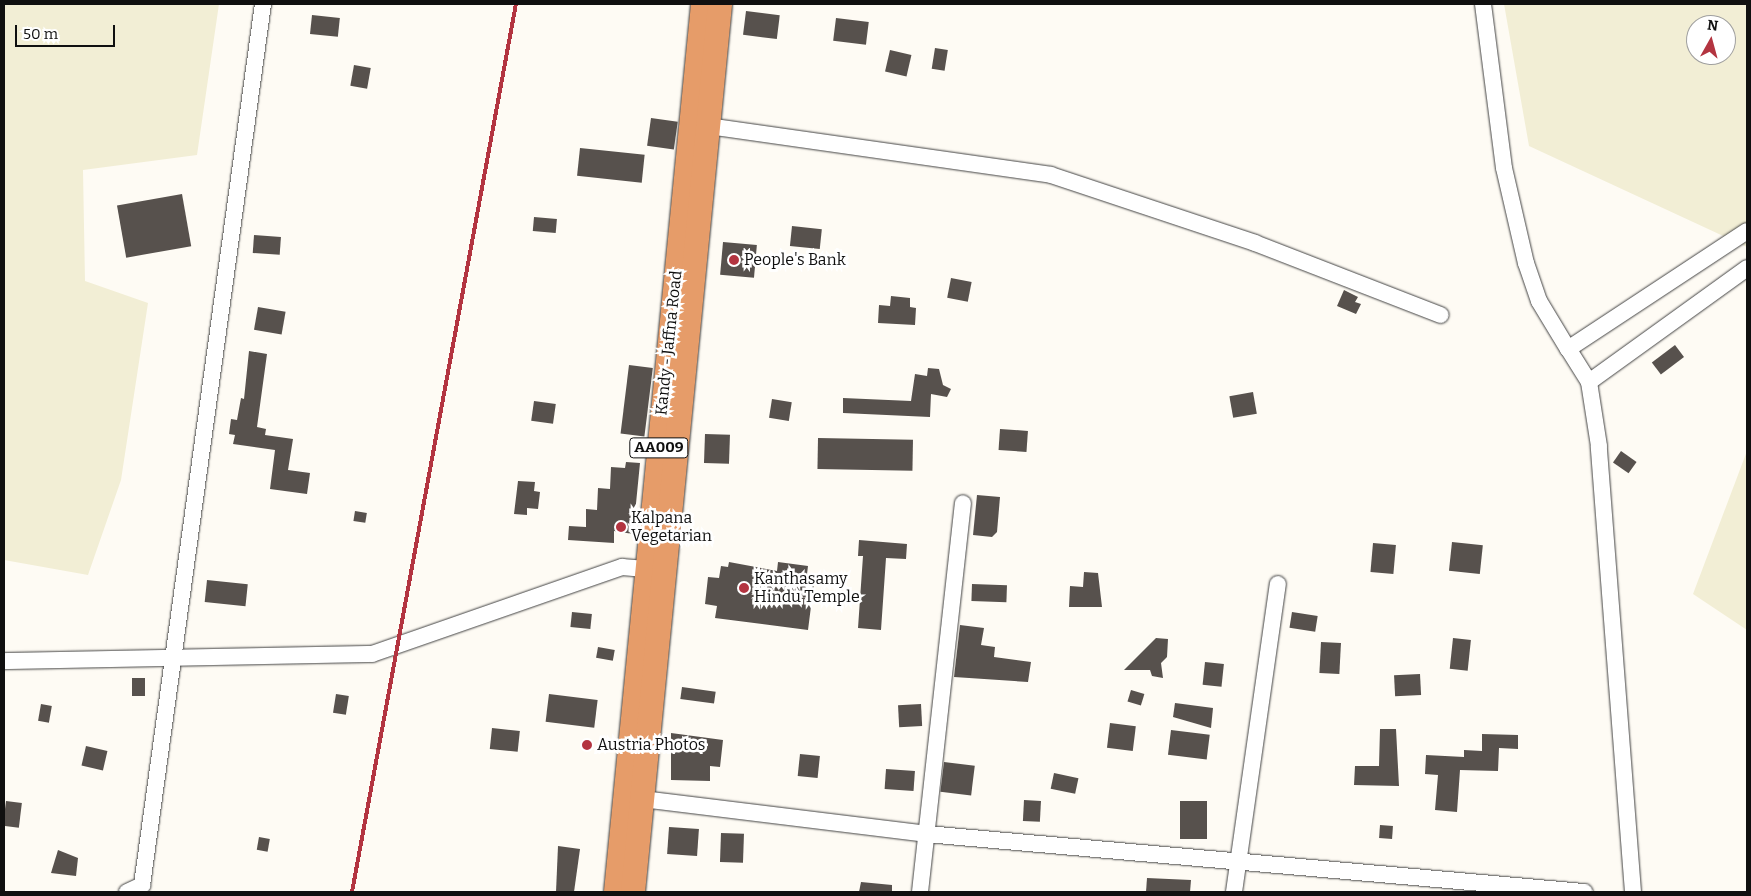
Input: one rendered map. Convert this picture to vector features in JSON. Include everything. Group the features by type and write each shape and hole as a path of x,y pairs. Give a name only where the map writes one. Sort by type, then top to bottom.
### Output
{"highway":[{"name":"Kandy - Jaffna Road","path":"633,892 634,798 656,570 703,4"},
{"name":"Kandy - Jaffna Road","path":"656,570 708,126 720,4"},
{"name":"Kandy - Jaffna Road","path":"616,892 634,798"}],"street":[{"path":"127,892 142,885 263,4"},
{"path":"1483,4 1504,168 1526,263 1539,300 1589,382 1600,446 1633,892"},
{"path":"708,126 1051,175 1255,243 1441,315"},
{"path":"1568,349 1747,231"},
{"path":"1589,382 1747,268"},
{"path":"920,892 963,503"},
{"path":"4,661 372,654 622,567 656,570"},
{"path":"1234,892 1278,584"},
{"path":"634,798 926,834 1584,892"}],"shaded area":[{"path":"4,4 219,4 197,155 83,170 85,281 148,303 121,480 88,575 4,560"},
{"path":"1504,4 1747,4 1747,247 1529,146"},
{"path":"1747,451 1747,630 1693,594"}],"building":[{"path":"746,11 780,15 777,39 743,35"},
{"path":"312,15 340,18 338,37 310,34"},
{"path":"836,18 869,22 866,45 833,41"},
{"path":"935,48 948,50 945,71 932,69"},
{"path":"890,50 911,55 906,76 885,71"},
{"path":"354,65 371,68 367,89 350,86"},
{"path":"651,118 678,122 674,149 647,146"},
{"path":"580,148 645,155 642,183 577,176"},
{"path":"182,194 191,246 126,258 117,205"},
{"path":"534,217 557,219 556,233 533,231"},
{"path":"792,226 822,229 820,249 790,246"},
{"path":"254,235 281,237 280,255 253,253"},
{"path":"723,242 757,245 754,278 720,275"},
{"path":"951,278 972,282 968,302 947,298"},
{"path":"1344,290 1358,297 1355,302 1361,304 1356,314 1337,306"},
{"path":"891,296 910,298 910,307 916,308 915,325 878,323 879,305 890,306"},
{"path":"258,307 286,312 282,335 254,330"},
{"path":"1675,345 1684,357 1661,374 1652,362"},
{"path":"249,351 267,354 257,427 266,429 265,435 293,439 288,470 310,473 307,494 270,489 275,450 233,444 235,435 229,434 231,419 237,420 241,398 244,399"},
{"path":"629,365 653,368 644,436 621,433"},
{"path":"928,368 939,369 943,385 951,389 947,397 931,394 930,417 843,413 843,398 911,401 915,374 927,376"},
{"path":"1253,392 1257,414 1233,418 1229,396"},
{"path":"772,399 792,402 789,421 769,418"},
{"path":"534,401 556,404 553,424 531,421"},
{"path":"1000,429 1028,431 1026,452 999,450"},
{"path":"705,434 730,435 729,464 704,463"},
{"path":"818,438 913,440 912,471 817,469"},
{"path":"1621,451 1637,462 1629,473 1613,462"},
{"path":"626,462 640,463 633,534 614,531 614,543 568,540 569,526 586,527 586,509 597,510 598,488 610,489 611,467 625,468"},
{"path":"518,481 535,482 534,491 540,492 538,509 527,508 527,515 514,514"},
{"path":"977,495 1000,497 997,532 992,537 973,535"},
{"path":"355,511 367,513 365,523 353,521"},
{"path":"859,540 907,544 906,559 886,558 881,630 858,628 863,556 858,556"},
{"path":"1452,542 1483,545 1480,574 1449,571"},
{"path":"1373,543 1396,545 1393,574 1370,572"},
{"path":"729,562 777,571 778,562 808,566 807,574 815,575 808,630 715,618 717,606 705,604 708,577 719,578 721,566 728,567"},
{"path":"1084,572 1098,573 1102,607 1069,607 1070,586 1083,587"},
{"path":"207,580 248,584 245,606 205,602"},
{"path":"972,584 1007,585 1006,602 971,601"},
{"path":"572,612 592,614 590,629 570,627"},
{"path":"1292,612 1318,616 1315,632 1289,628"},
{"path":"960,625 984,628 981,645 995,647 994,657 1031,662 1028,682 954,677"},
{"path":"1156,638 1168,639 1167,657 1161,663 1163,678 1152,676 1150,670 1124,670"},
{"path":"1453,638 1471,640 1468,671 1450,669"},
{"path":"1321,642 1341,643 1339,674 1319,673"},
{"path":"598,647 615,650 613,661 596,658"},
{"path":"1205,662 1224,664 1221,687 1203,685"},
{"path":"1420,674 1421,695 1395,696 1394,675"},
{"path":"132,678 145,678 145,696 132,696"},
{"path":"682,687 716,692 714,704 680,699"},
{"path":"1131,690 1144,694 1141,706 1127,701"},
{"path":"336,694 349,696 346,715 333,713"},
{"path":"549,694 598,700 594,728 546,722"},
{"path":"1175,703 1213,708 1211,728 1173,717"},
{"path":"41,704 52,706 49,723 38,721"},
{"path":"921,704 922,726 899,727 898,705"},
{"path":"1110,723 1136,726 1133,751 1107,748"},
{"path":"492,728 520,731 518,752 490,749"},
{"path":"1380,729 1396,729 1399,786 1354,785 1355,766 1379,766"},
{"path":"1171,730 1210,735 1207,760 1168,755"},
{"path":"671,733 723,740 720,767 710,766 710,781 671,780"},
{"path":"1482,734 1518,735 1518,749 1499,748 1498,771 1460,770 1457,812 1435,810 1438,775 1425,774 1426,755 1464,757 1464,750 1482,751"},
{"path":"86,746 107,751 103,770 82,765"},
{"path":"800,754 820,756 818,778 798,776"},
{"path":"944,762 975,766 971,796 940,792"},
{"path":"886,769 915,771 914,791 885,789"},
{"path":"1054,773 1078,778 1075,794 1051,789"},
{"path":"1024,800 1041,801 1040,822 1023,821"},
{"path":"6,801 22,803 19,828 4,826"},
{"path":"1180,801 1207,801 1207,839 1180,839"},
{"path":"1380,825 1393,826 1392,839 1379,838"},
{"path":"669,827 699,829 697,856 667,854"},
{"path":"721,833 744,834 743,863 720,862"},
{"path":"259,837 270,839 268,852 257,850"},
{"path":"558,846 580,849 574,892 556,892"},
{"path":"58,850 78,858 76,876 51,873"},
{"path":"1147,878 1191,880 1190,892 1146,892"},
{"path":"861,882 892,885 892,892 859,892"}],"railway":[{"path":"352,892 516,4"}],"place":[{"name":"People's Bank","path":"734,260"},
{"name":"Kalpana Vegetarian","path":"621,527"},
{"name":"Kanthasamy Hindu Temple","path":"744,588"},
{"name":"Austria Photos","path":"587,745"}]}
